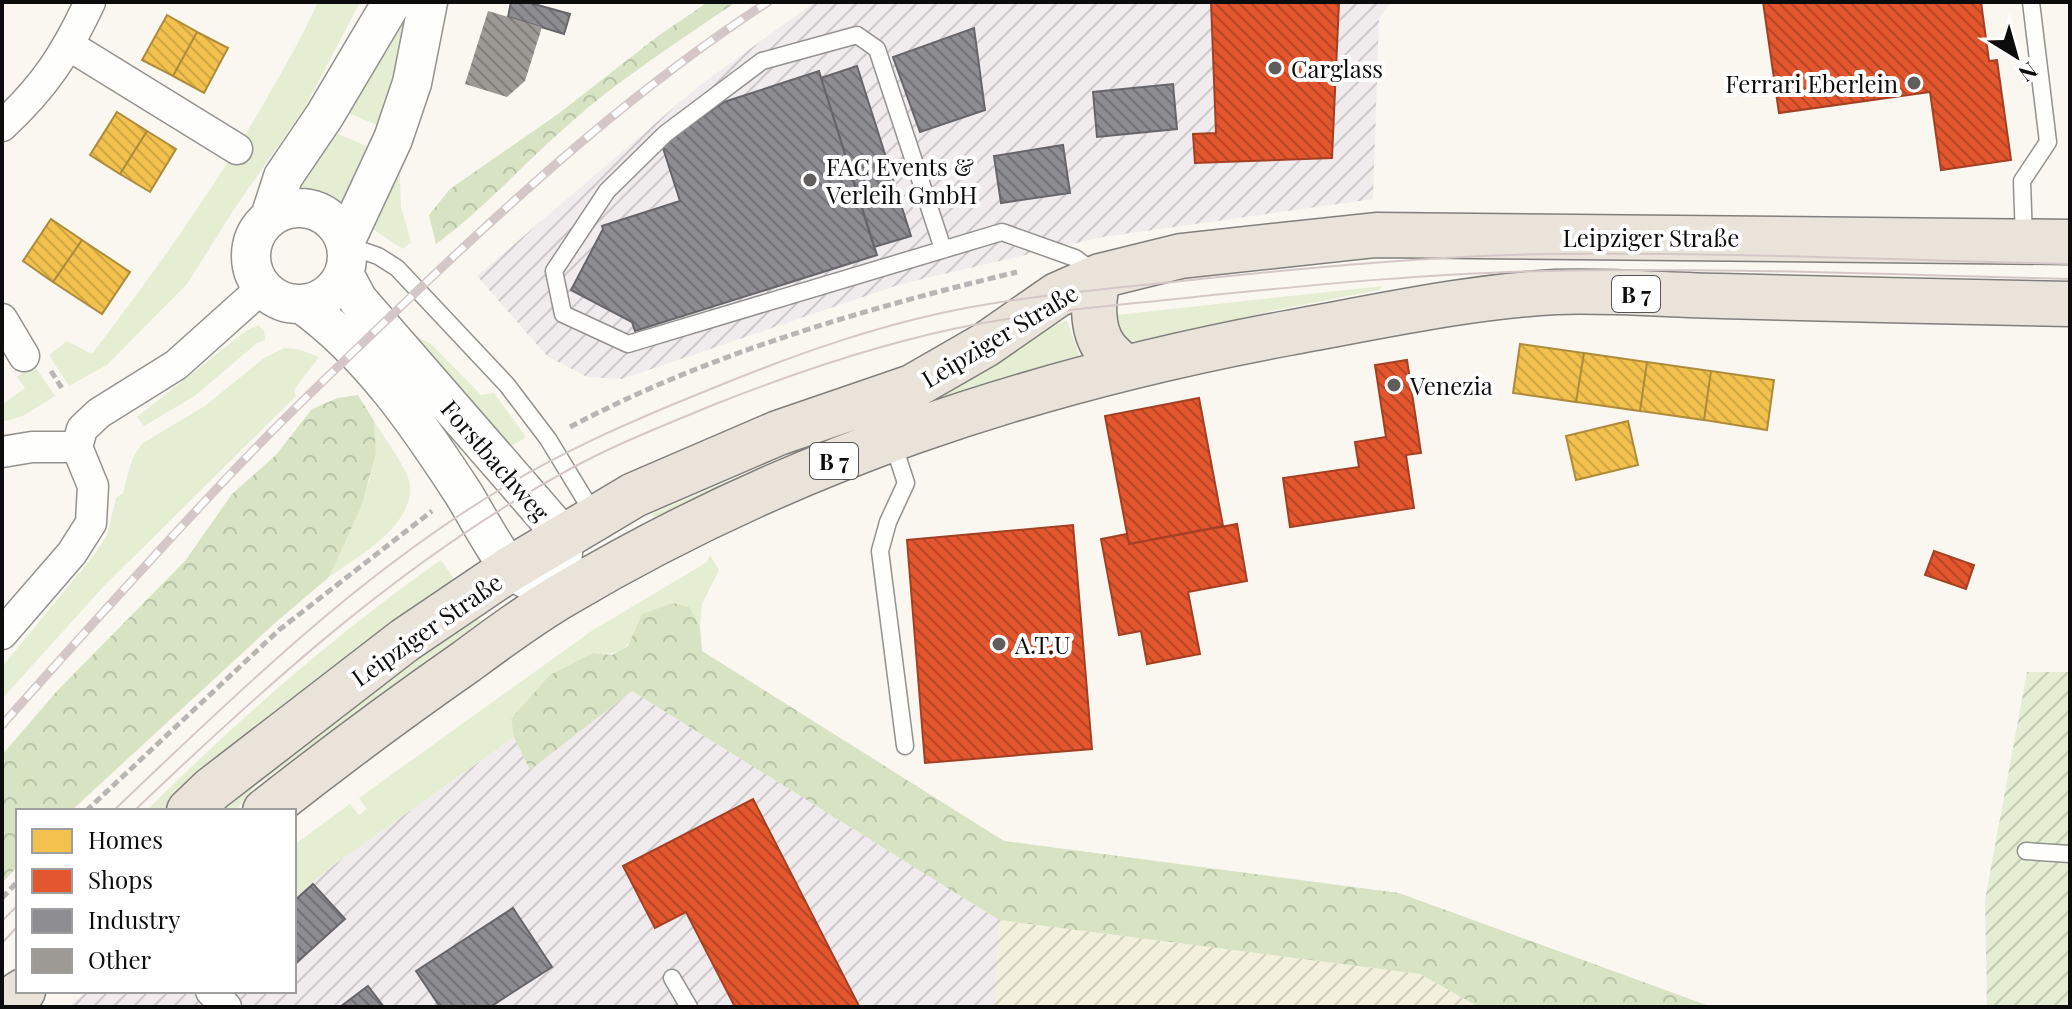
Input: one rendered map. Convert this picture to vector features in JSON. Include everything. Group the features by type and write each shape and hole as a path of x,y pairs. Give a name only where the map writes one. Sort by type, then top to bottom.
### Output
{"main road":[{"name":"Leipziger Straße","path":"268,809 372,727 634,495 778,433 912,387 985,345 1057,295 1100,276 1181,256 1376,235 2070,242"},
{"path":"1100,276 1095,291 1096,327 1104,347 1124,367"},
{"name":"Leipziger Straße","path":"191,809 212,789 405,640 510,569 570,554 656,543 765,489 891,437 982,407 1124,367 1207,348 1431,307 1557,292 2070,304"},
{"path":"2,1005 20,993"}],"street":[{"path":"2,126 34,96 70,46 90,2"},
{"path":"270,217 283,177 325,115 392,2"},
{"path":"345,254 339,228 328,217 300,207 270,217 256,233 252,244 252,266 263,287 285,302 302,304 328,294 345,254 393,139 412,83 428,2"},
{"path":"70,46 237,149"},
{"name":"Forstbachweg","path":"345,254 358,300 570,554"},
{"path":"2,634 72,553 91,523 93,486 77,447 82,429 99,413 176,365 263,287"},
{"name":"Forstbachweg","path":"302,304 338,333 370,365 399,401 510,569"},
{"path":"2,319 24,356"},
{"path":"2,452 32,447 77,447"}],"lane":[{"path":"2024,241 2022,181 2048,142 2031,2"},
{"path":"943,249 877,49 857,35 762,61 665,134 607,191 554,271 563,314 628,344 1002,232 1075,258 1100,276"},
{"path":"345,254 378,256 397,268 507,385 548,439 570,554"},
{"path":"891,437 906,483 888,522 880,551 905,746"},
{"path":"2026,851 2070,854"},
{"path":"672,978 689,1007"}],"path":[{"path":"88,809 279,630 425,516"},
{"path":"2,898 16,883"}],"shaded area":[{"path":"815,2 1391,2 1379,18 1373,199 1102,237 901,284 622,379 587,377 547,356 477,276 700,85"},
{"path":"632,691 999,920 995,1007 68,1007 84,993 296,993 296,896 331,867 514,737 530,770"},
{"path":"999,920 1420,974 1479,1007 995,1007"}],"green space":[{"path":"318,2 360,2 305,107 187,284 107,365 69,386 49,355 67,341 92,354 203,201 285,67"},
{"path":"417,2 384,128 339,109 365,63"},
{"path":"708,2 736,2 588,108 471,216 436,244 429,215 450,189 558,114 658,36"},
{"path":"329,130 376,150 342,207 323,193 291,189"},
{"path":"399,153 401,207 411,242 403,249 371,228"},
{"path":"1383,286 1379,290 1276,310 1134,344 1125,341 1108,316"},
{"path":"1067,320 1080,358 659,528 652,514 730,480 883,421 1022,341"},
{"path":"258,325 264,331 265,340 257,343 196,395 144,426 137,417 246,331"},
{"path":"402,328 431,344 481,395 494,393 526,437 504,451"},
{"path":"284,348 298,349 319,357 294,390 296,396 104,586 2,699 2,667 107,535 116,498 123,493 130,466 143,443 205,406 264,358"},
{"path":"34,365 55,396 23,416 2,422 2,405 25,388 17,377"},
{"path":"358,395 374,421 376,454 361,507 329,577 73,809 16,809 16,868 2,883 2,755 57,691 185,561 232,494 276,455 312,409 338,398"},
{"path":"374,421 407,475 409,497 404,511 383,538 329,577 368,485 376,454"},
{"path":"710,555 719,570 702,604 700,627 689,608 642,614 626,646 614,653 593,653 511,719 514,737 331,867 296,896 296,844 350,804 359,815 367,809 359,798 593,630 707,562"},
{"path":"441,560 458,585 169,809 148,809 288,679"},
{"path":"673,603 689,607 700,627 702,651 1004,841 1399,893 1712,1007 1479,1007 1420,974 999,920 632,691 530,770 514,737 511,719 550,675 593,653 612,655 628,646 642,614"},
{"path":"476,614 482,624 254,787 237,809 222,809"},
{"path":"2027,672 2070,672 2070,1007 1987,1007 1985,900"}],"building: Homes":[{"path":"167,15 197,32 173,76 142,60"},
{"path":"197,32 228,48 204,93 173,76"},
{"path":"117,112 147,131 120,174 90,155"},
{"path":"147,131 176,149 150,192 120,174"},
{"path":"51,219 82,240 53,282 23,261"},
{"path":"82,240 130,272 102,314 53,282"},
{"path":"1520,344 1584,353 1576,402 1513,393"},
{"path":"1584,353 1647,362 1640,411 1576,402"},
{"path":"1647,362 1711,371 1704,420 1640,411"},
{"path":"1711,371 1774,380 1767,430 1704,420"},
{"path":"1628,421 1638,465 1576,480 1566,436"}],"building: Shops":[{"name":"Carglass","path":"1211,2 1339,2 1332,158 1195,163 1193,134 1216,133"},
{"path":"1763,2 1981,2 1989,61 1997,60 2011,160 1941,170 1930,92 1779,113"},
{"path":"1407,360 1421,453 1406,455 1414,508 1290,527 1283,478 1359,467 1355,442 1386,437 1375,365"},
{"path":"1199,398 1223,526 1129,544 1105,416"},
{"path":"1237,524 1247,581 1188,592 1200,654 1147,664 1141,631 1119,635 1101,539 1127,534 1129,544"},
{"name":"A.T.U","path":"1073,525 1092,749 925,763 907,540"},
{"path":"1934,551 1974,565 1966,589 1925,575"},
{"path":"753,799 859,1006 735,1007 686,912 655,928 623,866"}],"building: Industry":[{"path":"511,2 527,2 570,14 564,34 508,17"},
{"path":"974,28 985,110 920,132 893,57"},
{"path":"857,66 911,236 874,247 821,78"},
{"path":"819,71 877,255 635,331 632,322 571,290 602,226 680,201 662,145 724,102"},
{"path":"1173,84 1177,129 1097,137 1093,92"},
{"path":"1063,145 1070,193 1001,203 994,156"},
{"path":"313,884 345,919 296,963 296,899"},
{"path":"513,908 552,967 490,1007 440,1007 416,971"},
{"path":"368,986 384,1007 340,1007"}],"building: Other":[{"path":"488,11 542,27 525,81 507,97 465,84"}],"tram line":[{"path":"115,809 249,683 344,601 443,526 496,492 644,416 767,367 914,319 1042,296 1287,270 1462,257 1680,254 2070,264"},
{"path":"136,809 235,716 341,625 395,582 510,504 587,460 659,427 779,380 880,347 983,323 1069,310 1463,274 1677,270 2070,279"},
{"path":"2,921 16,907"},
{"path":"2,943 16,928"}],"railway":[{"path":"2,725 244,459 456,254 629,103 768,2"}],"place":[{"name":"Carglass","path":"1275,68"},
{"name":"Ferrari Eberlein","path":"1914,83"},
{"name":"FAC Events & Verleih GmbH","path":"810,180"},
{"name":"Venezia","path":"1394,385"},
{"name":"A.T.U","path":"999,644"}]}
